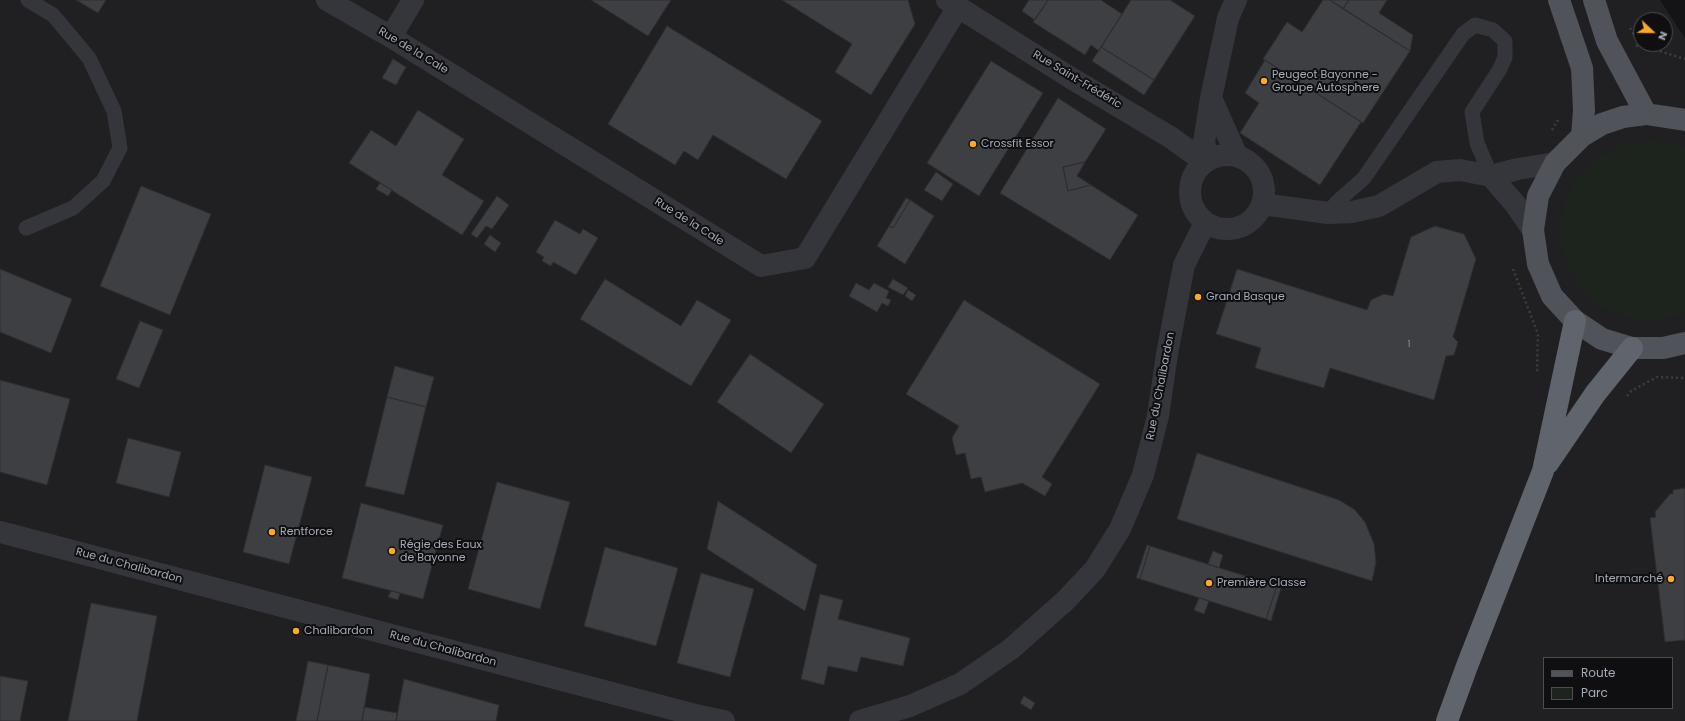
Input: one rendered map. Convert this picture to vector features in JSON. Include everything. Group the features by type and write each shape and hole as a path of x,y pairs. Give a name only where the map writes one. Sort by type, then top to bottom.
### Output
{"highway":[{"path":"1447,721 1543,471 1575,321"},
{"path":"1543,471 1596,394 1632,348"},
{"path":"1437,721 1467,666"}],"main road":[{"path":"1559,0 1582,68 1584,110 1582,136"},
{"path":"1594,0 1607,41 1616,55 1646,114"},
{"path":"1685,120 1646,114 1624,117 1602,124 1582,136 1555,162 1538,196 1533,230 1538,264 1552,296 1575,321 1602,338 1632,348 1663,348 1685,343"}],"street":[{"name":"Rue de la Cale","path":"327,0 391,37 761,266 805,258 952,3"},
{"path":"391,37 413,0"},
{"path":"1207,161 1204,142 1211,98 1228,18 1236,0"},
{"name":"Rue Saint-Frédéric","path":"952,3 1207,161"},
{"path":"1211,98 1237,156"},
{"path":"1222,156 1237,156 1248,162 1256,170 1262,180 1264,192 1262,204 1257,214 1238,228 1216,228 1205,223 1196,213 1190,200 1190,186 1195,172 1207,161 1222,156"},
{"path":"1262,204 1328,213 1352,212 1379,206 1437,172 1460,170 1492,176 1555,162"},
{"path":"1492,176 1515,204 1533,230"},
{"name":"Rue du Chalibardon","path":"860,721 910,706 960,684 1011,649 1066,600 1094,569 1120,529 1143,476 1158,416 1167,354 1184,265 1205,223"},
{"name":"Rue du Chalibardon","path":"0,532 672,709 724,721"}],"lane":[{"path":"26,228 72,208 103,182 120,148 114,111 89,58 53,15 28,0"},
{"path":"1328,213 1337,202 1364,178 1463,34 1476,26 1493,30 1505,41 1505,57 1500,69 1472,112 1477,143 1492,176"}],"path":[{"path":"1616,55 1640,45 1685,59"}],"shaded area":[{"path":"0,0 1660,0 1668,12 1633,12 1633,52 1673,52 1673,20 1685,38 1685,721 0,721"}],"green space":[{"path":"1655,140 1685,147 1685,313 1655,320 1627,318 1600,306 1580,287 1565,262 1560,234 1563,206 1575,180 1597,157 1624,144"}],"building":[{"path":"76,0 106,0 98,13"},
{"path":"591,0 671,0 648,36"},
{"path":"782,0 908,0 915,24 871,95 835,72 852,44"},
{"path":"1029,0 1048,0 1035,20 1022,11"},
{"path":"1048,0 1101,0 1122,14 1099,51 1091,45 1085,55 1033,22"},
{"path":"1131,0 1170,0 1195,16 1154,80 1101,47"},
{"path":"1323,0 1330,0 1410,51 1363,123 1263,59 1287,22 1302,32"},
{"path":"1330,0 1349,0 1343,9"},
{"path":"1349,0 1387,0 1379,13 1413,35 1410,51 1343,9"},
{"path":"667,26 822,121 786,179 713,135 698,160 684,151 675,165 608,124"},
{"path":"1101,47 1154,80 1144,95 1092,61"},
{"path":"393,59 406,67 396,85 382,78"},
{"path":"1265,60 1361,122 1320,185 1240,133 1259,103 1245,93"},
{"path":"991,61 1043,93 979,196 927,163"},
{"path":"1058,98 1106,129 1085,162 1063,167 1068,191 1091,185 1138,215 1110,260 1000,193"},
{"path":"418,110 464,139 442,175 484,201 462,235 349,163 371,130 396,146"},
{"path":"1085,162 1077,176 1091,185 1068,191 1063,167"},
{"path":"936,172 953,184 942,201 924,190"},
{"path":"380,183 392,190 388,196 376,189"},
{"path":"141,186 211,214 170,315 100,286"},
{"path":"497,196 509,205 492,229 486,226 477,238 471,234"},
{"path":"906,198 910,200 893,228 889,226"},
{"path":"910,200 934,216 905,264 877,246 889,226 893,228"},
{"path":"555,220 580,234 583,229 598,238 576,275 553,262 551,266 542,261 544,257 536,252"},
{"path":"1435,226 1464,234 1476,259 1453,337 1458,342 1454,355 1446,356 1434,400 1330,368 1324,388 1255,368 1261,348 1216,334 1237,269 1367,310 1371,300 1384,294 1393,296 1411,237"},
{"path":"490,235 501,243 495,252 484,244"},
{"path":"0,269 72,299 51,353 0,332"},
{"path":"605,279 681,326 697,300 731,320 691,386 580,319"},
{"path":"893,279 908,288 903,295 888,287"},
{"path":"856,283 869,290 874,283 889,291 886,298 891,300 888,306 882,303 877,312 849,296"},
{"path":"908,290 916,295 912,301 905,296"},
{"path":"964,300 1100,384 1042,477 1052,484 1045,496 1022,483 985,492 981,477 971,479 965,453 956,455 952,438 959,426 906,394"},
{"path":"140,321 163,330 139,388 116,379"},
{"path":"750,354 824,404 791,453 717,402"},
{"path":"395,366 434,377 426,407 387,397"},
{"path":"0,380 70,399 47,485 0,472"},
{"path":"387,397 426,407 404,495 365,486"},
{"path":"128,438 181,452 169,497 116,483"},
{"path":"1197,453 1339,500 1355,510 1365,522 1374,544 1376,562 1372,581 1177,519"},
{"path":"265,465 312,477 289,564 243,552"},
{"path":"497,482 570,502 540,609 468,589"},
{"name":"Intermarché","path":"1685,488 1685,640 1665,642 1650,518 1656,517 1655,512 1670,494 1673,494 1673,490"},
{"path":"718,501 817,565 805,611 707,549"},
{"name":"Régie des Eaux de Bayonne","path":"361,503 443,525 423,599 342,578"},
{"path":"1147,545 1150,546 1140,579 1136,578"},
{"name":"Première Classe","path":"1150,546 1277,586 1266,619 1140,579"},
{"path":"605,547 678,568 656,646 584,626"},
{"path":"1213,551 1223,555 1219,568 1208,564"},
{"path":"701,573 754,589 730,677 677,663"},
{"path":"1277,586 1281,588 1271,621 1266,619"},
{"path":"391,591 400,593 398,600 388,597"},
{"path":"820,594 843,600 838,619 910,638 903,666 861,657 857,672 828,666 824,685 801,679"},
{"path":"1199,598 1209,601 1204,614 1194,610"},
{"path":"91,603 157,616 137,721 68,721"},
{"path":"308,661 328,665 317,721 296,721"},
{"path":"328,665 370,674 362,721 317,721"},
{"path":"0,676 28,681 20,721 0,721"},
{"path":"404,679 499,705 496,721 396,721"},
{"path":"1024,696 1035,703 1031,710 1020,703"},
{"path":"364,707 397,713 396,721 362,721"}],"place":[{"name":"Peugeot Bayonne - Groupe Autosphere","path":"1264,81"},
{"name":"Crossfit Essor","path":"973,144"},
{"name":"Grand Basque","path":"1198,297"},
{"name":"Rentforce","path":"272,532"},
{"name":"Régie des Eaux de Bayonne","path":"392,551"},
{"name":"Intermarché","path":"1671,579"},
{"name":"Première Classe","path":"1209,583"},
{"name":"Chalibardon","path":"296,631"}]}
